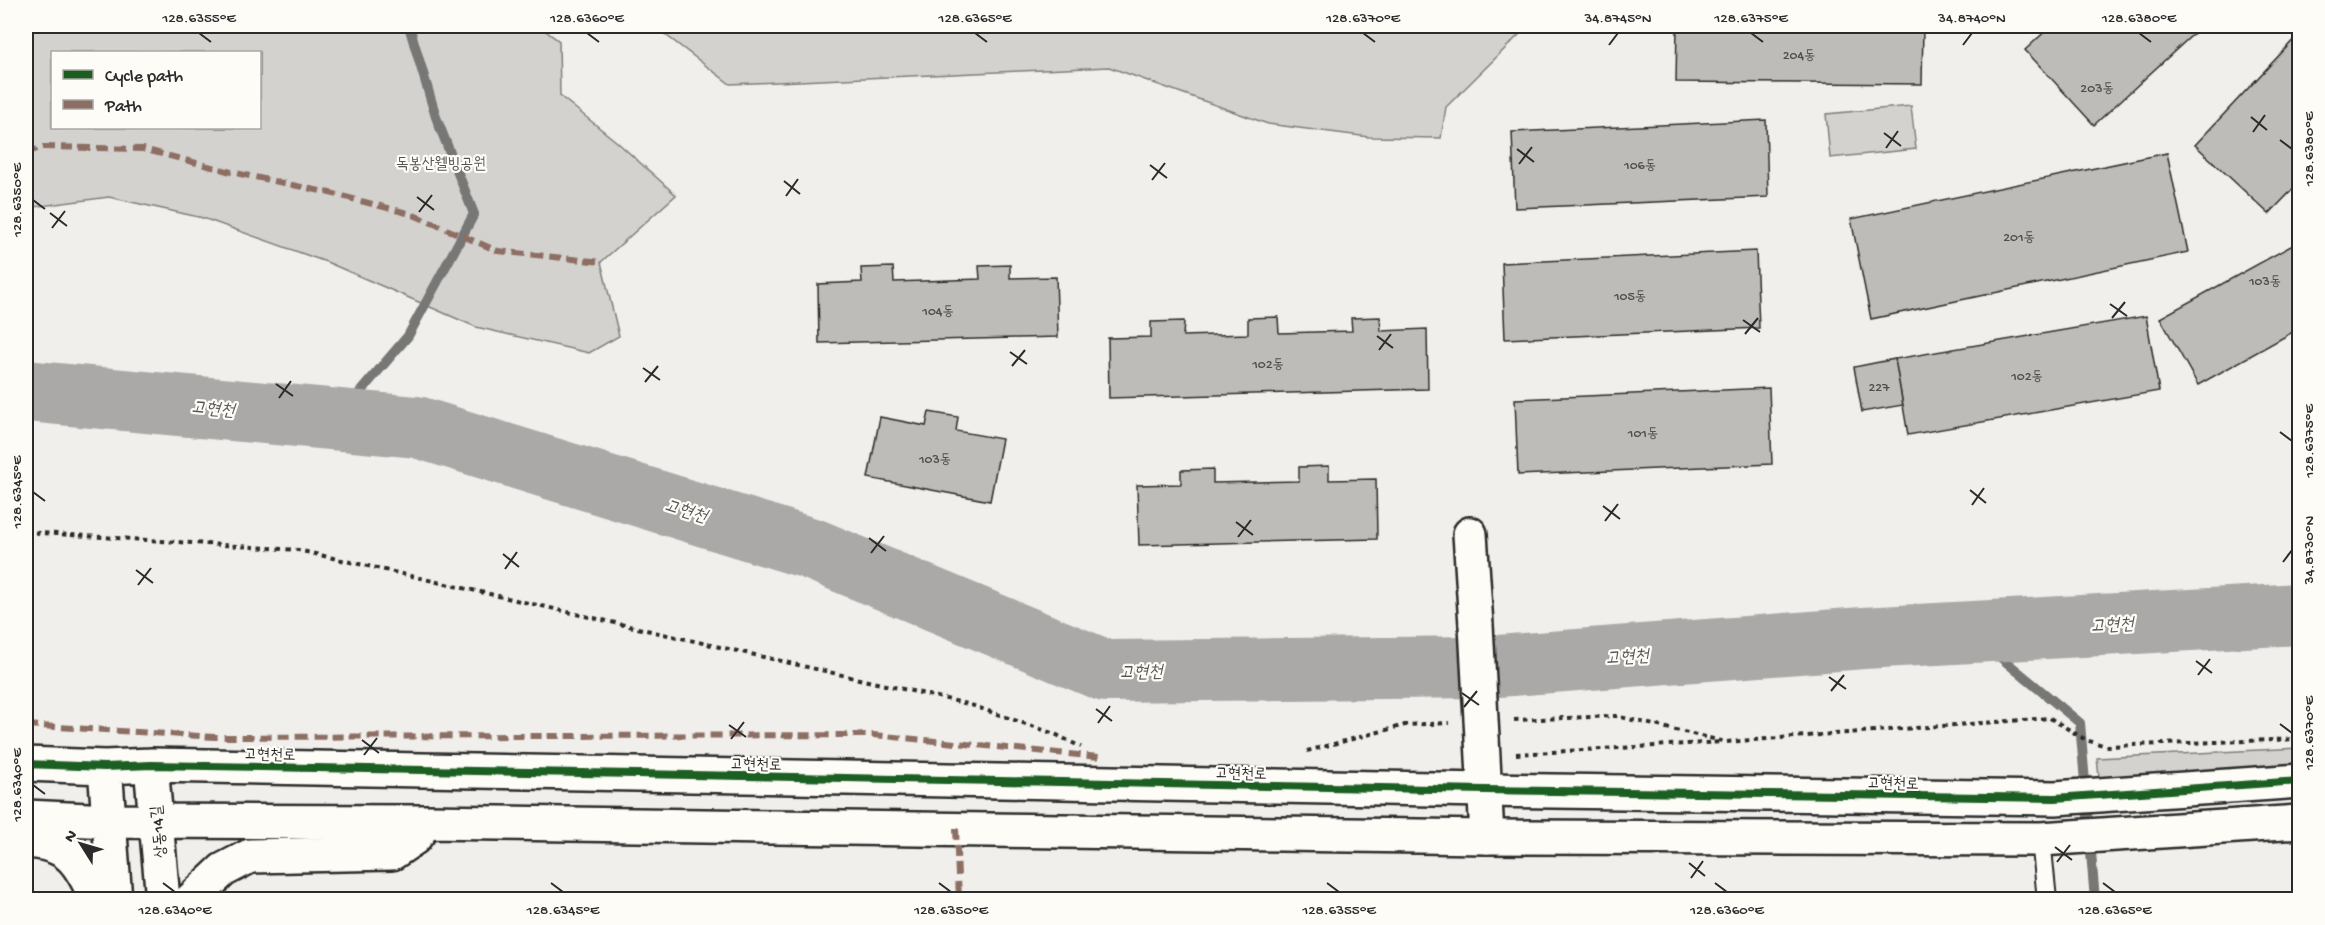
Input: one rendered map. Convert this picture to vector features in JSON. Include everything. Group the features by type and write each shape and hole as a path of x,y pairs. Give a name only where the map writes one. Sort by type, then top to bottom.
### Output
{"street":[{"path":"1470,534 1487,837"},
{"name":"고현천로","path":"26,764 2055,798 2300,781"},
{"name":"상동14길","path":"151,765 163,900"},
{"path":"105,767 115,900"},
{"path":"26,816 109,821 426,822 1487,837 2047,838 2300,822"},
{"path":"190,900 223,870 250,855 392,853 414,838 426,822"},
{"path":"26,841 43,842 63,850 85,874 97,900"}],"lane":[{"path":"2047,838 2047,900"}],"path":[{"path":"26,532 298,550 968,704 1055,734 1090,752"},
{"path":"1616,716 1726,742"},
{"path":"1483,747 1726,742 2050,718 2062,723 2086,740 2106,746 2300,739"}],"green space":[{"name":"독봉산웰빙공원","path":"26,26 539,26 559,41 560,96 617,142 676,195 601,262 619,336 589,353 476,327 329,263 203,218 109,197 26,208"},
{"path":"654,26 1528,26 1446,107 1441,138 1369,137 1268,124 1109,67 730,84"},
{"path":"1911,106 1916,149 1830,158 1826,114"},
{"path":"2299,748 2299,771 2100,787 2097,758"}],"building":[{"path":"1677,26 1923,26 1922,84 1676,82"},
{"path":"2051,26 2202,26 2094,125 2025,50"},
{"path":"2300,33 2300,182 2269,214 2195,145"},
{"path":"1766,120 1768,197 1515,208 1512,132"},
{"path":"2167,153 2188,252 1871,319 1851,219"},
{"path":"2300,241 2300,328 2198,385 2160,318"},
{"path":"1756,251 1759,328 1505,339 1502,263"},
{"path":"1010,265 1010,278 1056,277 1058,337 819,343 818,284 862,282 861,268 893,267 894,282 980,279 979,266"},
{"path":"2146,316 2159,391 1908,435 1895,359"},
{"path":"1278,317 1279,333 1352,331 1351,318 1380,317 1381,331 1427,329 1428,389 1109,398 1108,338 1151,337 1151,322 1184,321 1183,336 1248,334 1248,318"},
{"path":"1895,359 1903,405 1862,412 1854,367"},
{"path":"1769,388 1772,464 1518,475 1515,399"},
{"path":"929,412 958,417 956,431 1002,439 990,501 868,478 880,417 926,426"},
{"path":"1329,466 1329,480 1376,479 1377,539 1139,545 1137,485 1181,484 1181,470 1213,469 1213,483 1299,481 1299,467"}],"waterway":[{"path":"337,419 408,336 474,214 436,117 409,26"},
{"name":"고현천","path":"26,391 417,427 812,549 1106,671 1485,667 1863,638 2300,614"},
{"path":"1970,632 2080,723 2095,900"}],"marked path":[{"path":"26,153 43,147 143,149 411,214 498,251 601,262"},
{"path":"26,725 215,737 873,735 1099,757"},
{"path":"956,828 959,900"}],"cycle path":[{"path":"26,764 2055,798 2300,781"}]}
